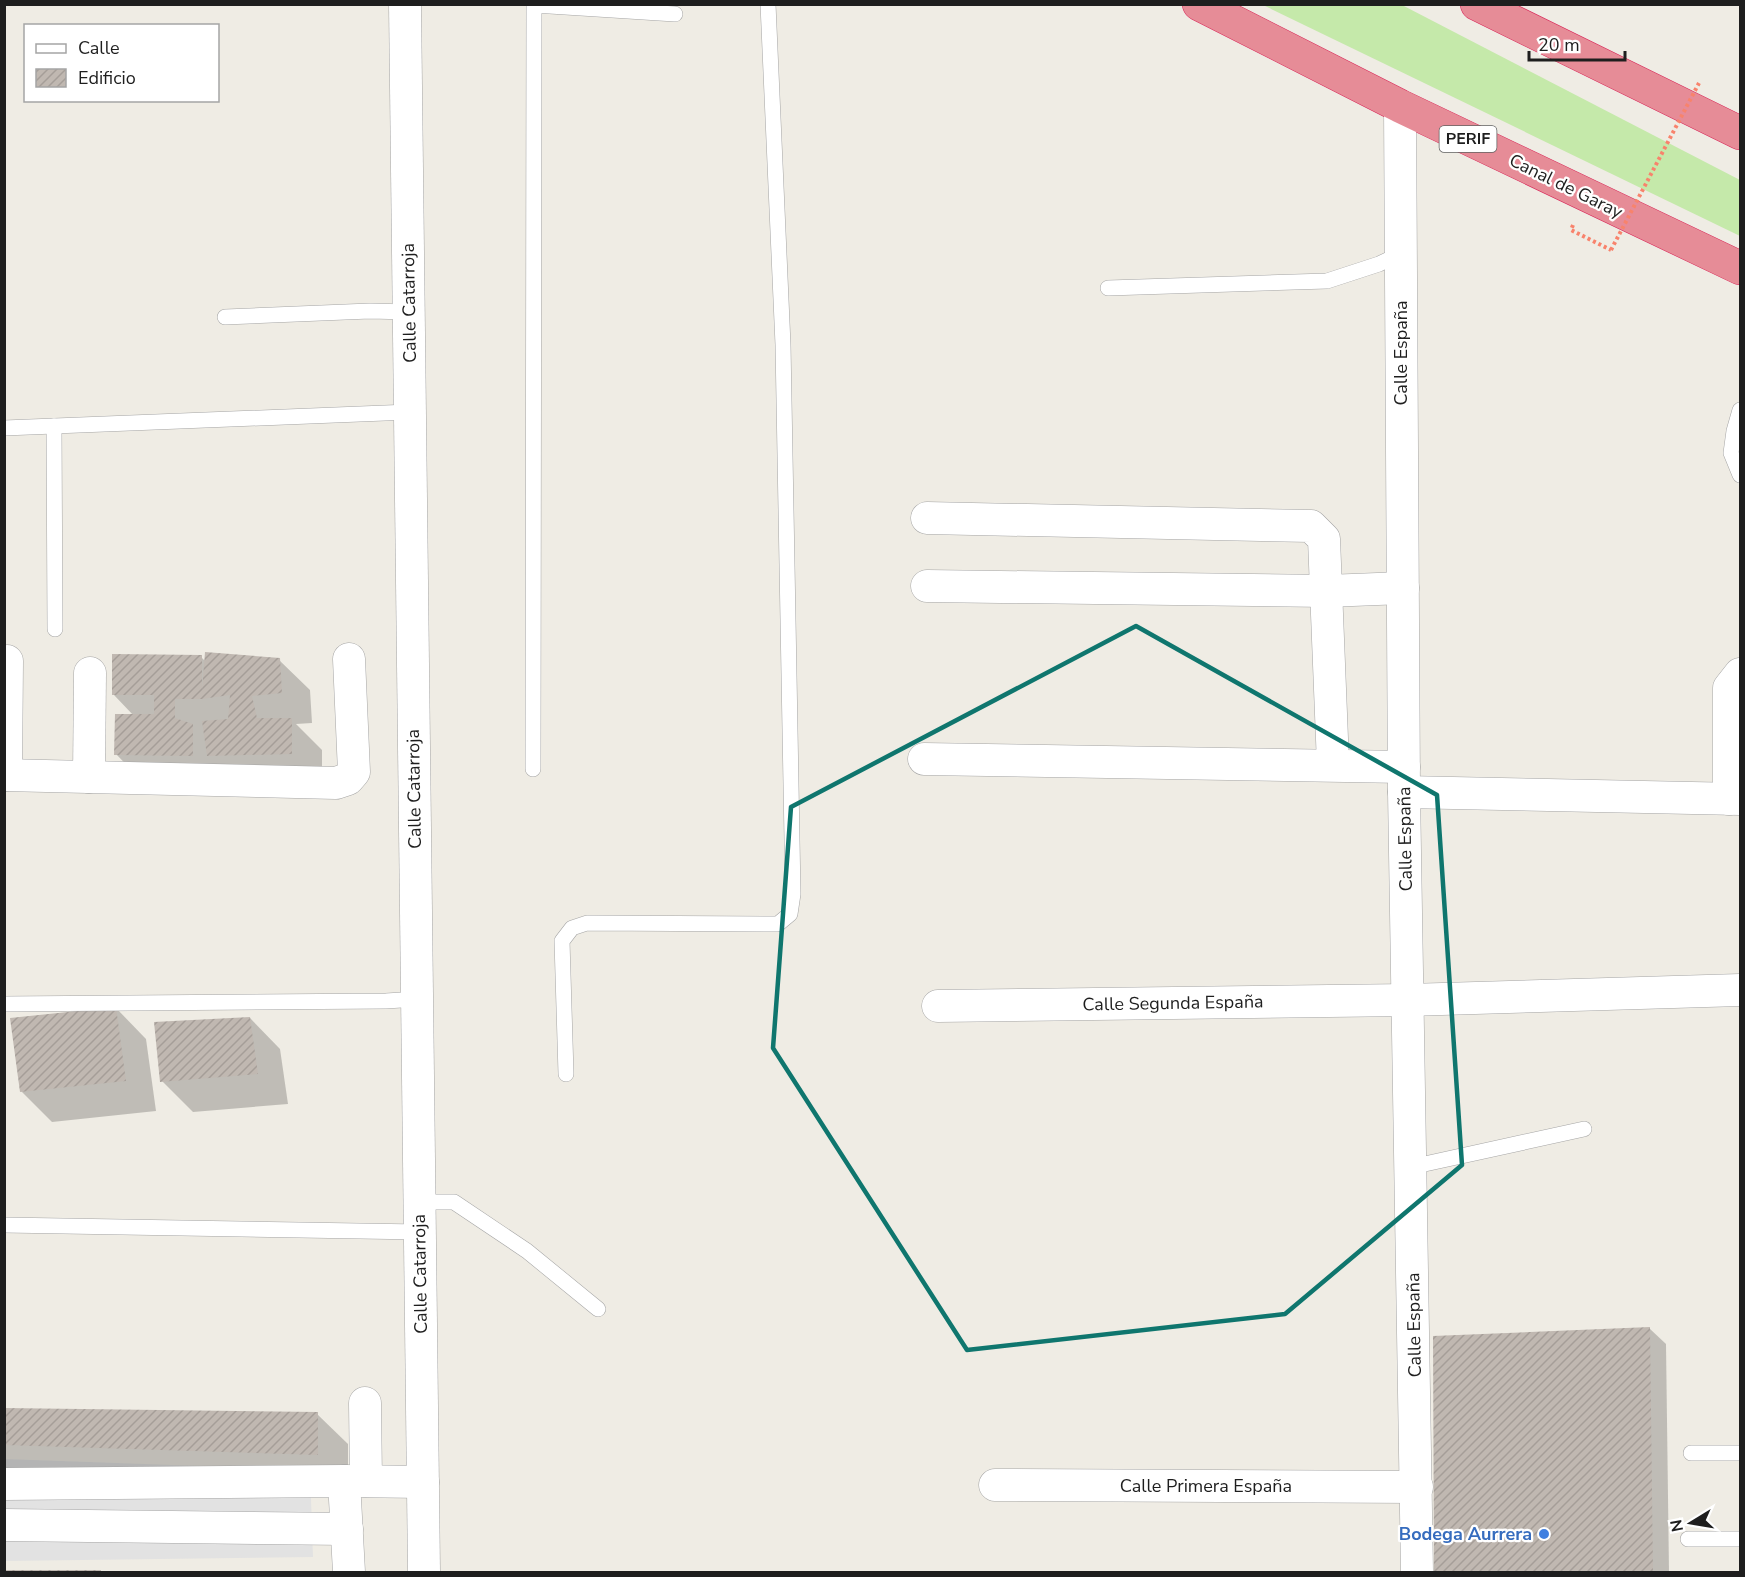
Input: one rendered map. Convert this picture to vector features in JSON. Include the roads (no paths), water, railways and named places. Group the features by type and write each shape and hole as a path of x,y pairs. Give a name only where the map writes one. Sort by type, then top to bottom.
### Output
{"highway":[{"name":"Canal de Garay","path":"1199,4 1400,106 1740,268"},
{"path":"1477,4 1740,133"}],"street":[{"name":"Calle Catarroja","path":"405,4 424,1572"},
{"name":"Calle España","path":"1400,106 1404,779 1417,1572"},
{"path":"927,518 1311,526 1324,540 1334,764"},
{"path":"927,586 1327,591 1403,588"},
{"path":"7,661 5,775 336,783 348,779 354,772 349,659"},
{"path":"89,777 90,673"},
{"path":"924,759 1334,764 1404,779 1735,799 1729,687 1740,674"},
{"name":"Calle Segunda España","path":"938,1006 1408,1000 1740,990"},
{"path":"349,1572 347,1529 365,1403"},
{"path":"4,1484 423,1482"},
{"name":"Calle Primera España","path":"995,1485 1417,1487"},
{"path":"4,1525 347,1529"}],"lane":[{"path":"533,769 534,4 675,14"},
{"path":"566,1074 562,941 572,928 587,923 778,924 790,914 793,894 783,357 768,4"},
{"path":"1108,288 1327,281 1379,264 1400,254"},
{"path":"225,317 370,311 409,312"},
{"path":"1740,410 1731,453 1740,475"},
{"path":"4,428 410,412"},
{"path":"54,426 55,629"},
{"path":"4,1004 417,999"},
{"path":"1411,1167 1584,1129"},
{"path":"4,1225 420,1217 454,1202 527,1251 598,1309"},
{"path":"1691,1453 1740,1453"},
{"path":"1688,1539 1740,1539"}],"place":[{"name":"Bodega Aurrera","path":"1544,1534"}]}
